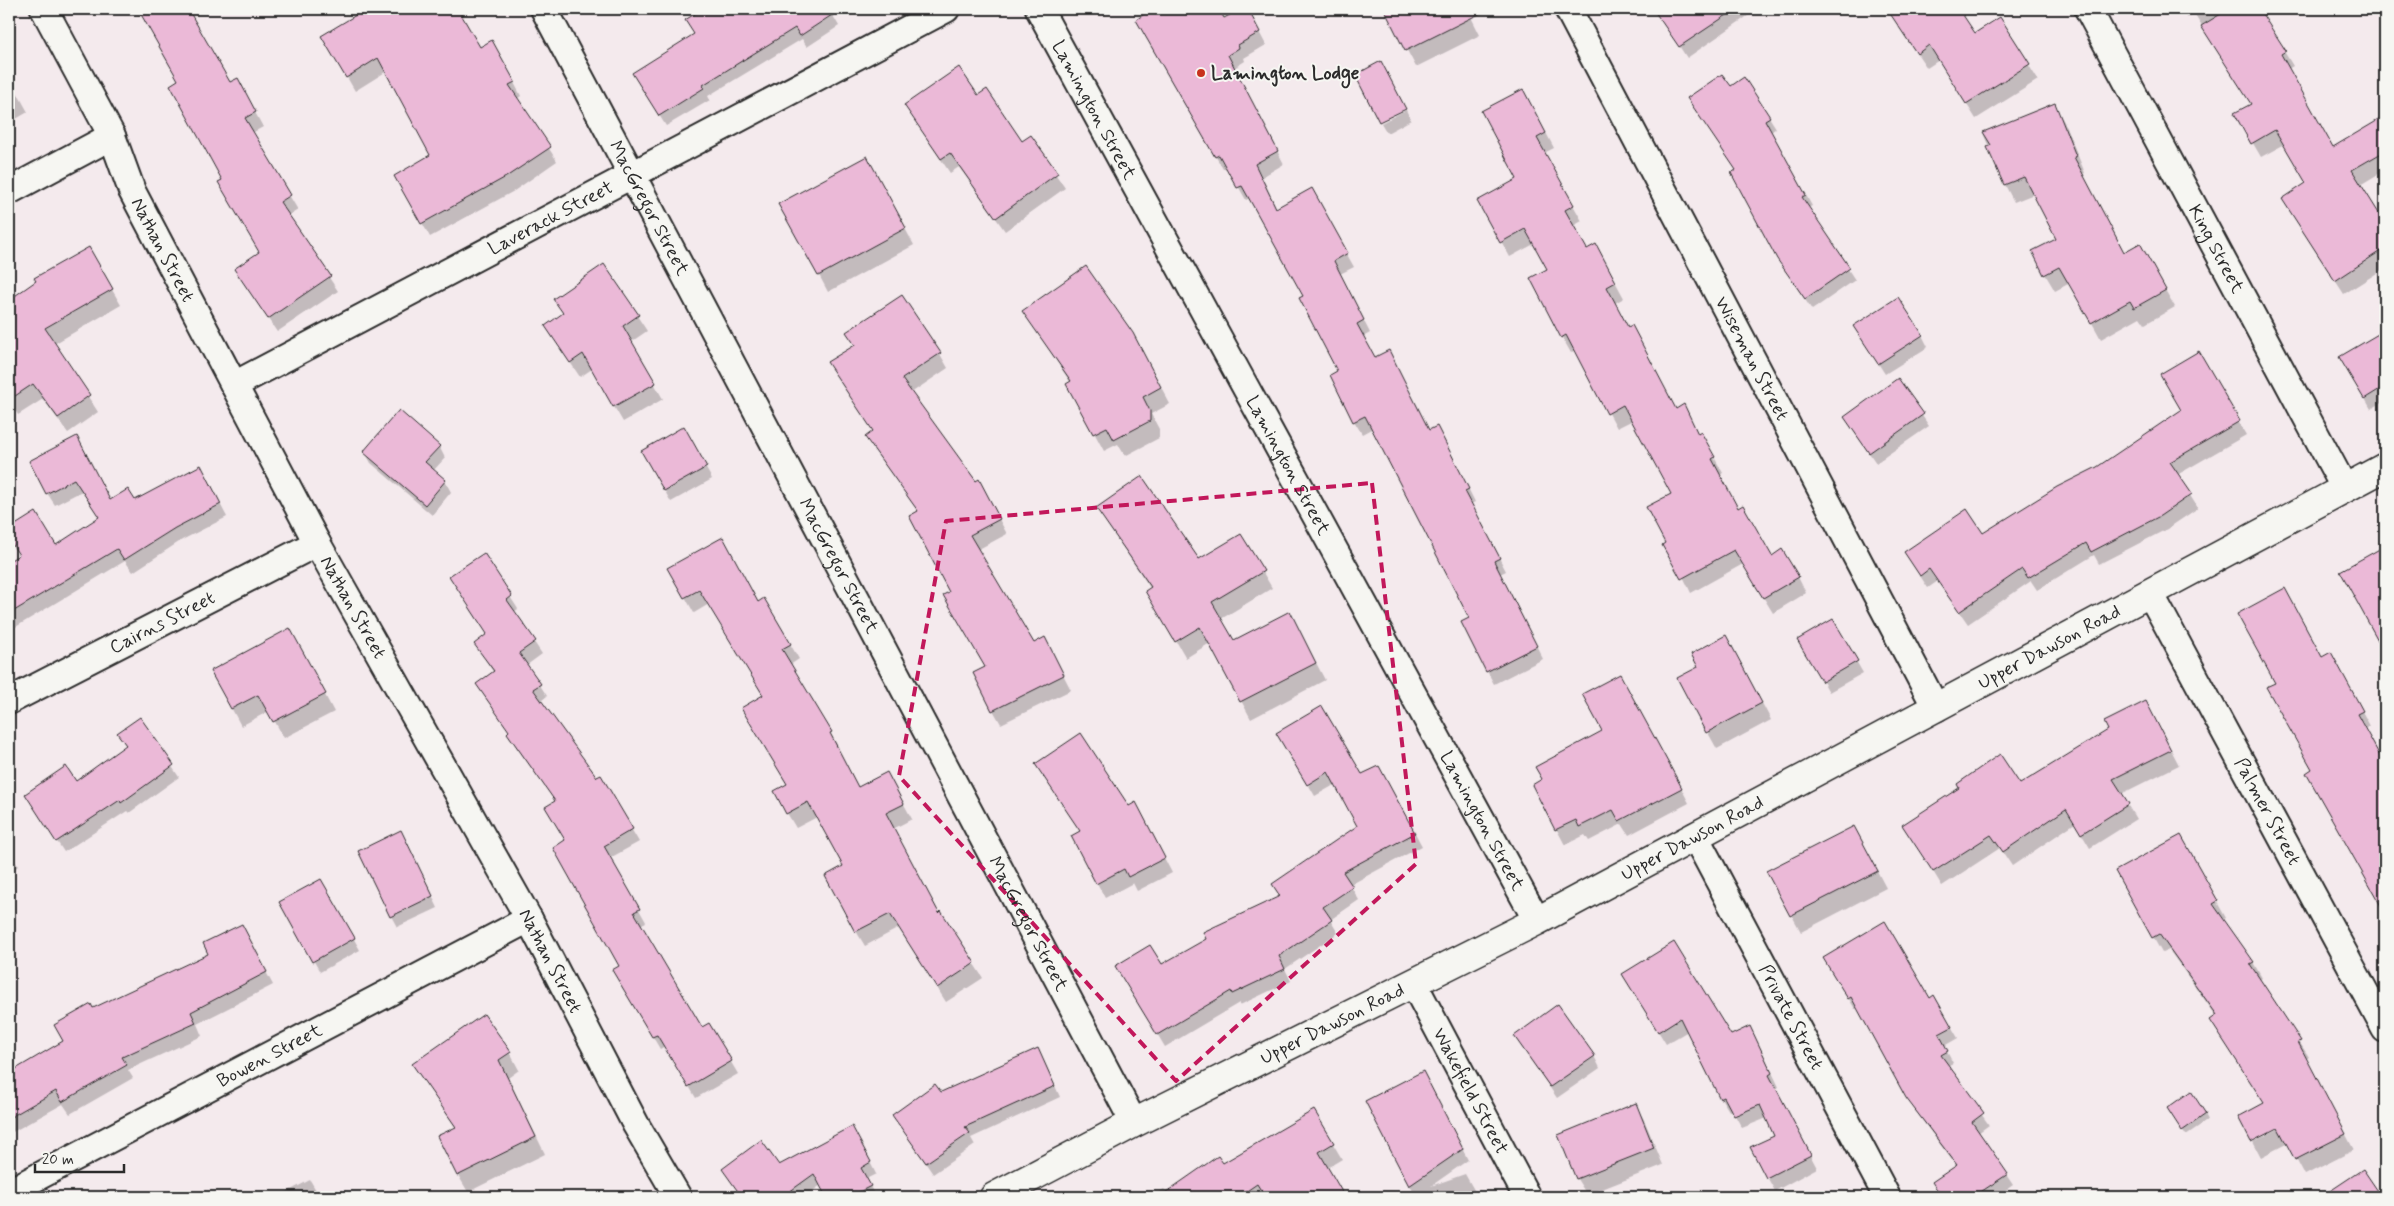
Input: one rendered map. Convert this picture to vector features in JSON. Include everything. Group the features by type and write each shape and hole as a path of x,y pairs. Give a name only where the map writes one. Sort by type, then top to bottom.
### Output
{"street":[{"name":"Nathan Street","path":"44,9 112,136 132,191 317,543 529,919 636,1125 678,1197"},
{"name":"MacGregor Street","path":"544,9 1134,1123"},
{"name":"Laverack Street","path":"234,385 946,9"},
{"name":"Lamington Street","path":"1039,9 1537,921"},
{"name":"Wiseman Street","path":"1568,9 1936,708"},
{"name":"King Street","path":"2088,9 2345,490"},
{"path":"9,191 112,136"},
{"name":"Upper Dawson Road","path":"994,1197 1134,1123 1537,921 2385,468"},
{"name":"Cairns Street","path":"9,702 317,543"},
{"name":"Palmer Street","path":"2150,593 2385,1029"},
{"name":"Private Street","path":"1695,836 1887,1197"},
{"name":"Bowen Street","path":"9,1192 529,919"},
{"name":"Wakefield Street","path":"1414,984 1527,1197"}],"highlighted area":[{"path":"1372,483 1416,864 1176,1081 899,776 946,521"}],"building":[{"path":"138,9 188,9 230,82 238,78 256,112 245,118 291,195 280,202 331,276 268,319 234,269 259,252 218,182 222,180 170,85 178,80"},
{"path":"366,9 458,9 480,47 492,40 515,82 509,85 551,147 506,177 421,224 394,176 430,155 378,58 346,78 321,36"},
{"path":"703,9 841,9 800,36 795,28 703,85 704,88 659,116 632,73 694,34 685,20"},
{"path":"1151,9 1219,9 1224,18 1241,9 1248,9 1260,32 1238,45 1239,48 1228,55 1278,151 1255,164 1276,208 1312,188 1348,253 1334,261 1364,320 1357,324 1375,357 1389,350 1429,430 1437,426 1469,489 1465,491 1500,558 1494,561 1537,646 1486,672 1461,622 1469,618 1365,416 1353,422 1330,375 1337,371 1299,298 1303,296 1242,186 1237,188 1219,155 1215,157 1136,20"},
{"path":"1384,9 1489,9 1405,51"},
{"path":"1653,9 1736,9 1679,47"},
{"path":"1887,9 1959,9 1975,33 2000,17 2030,64 1966,104 1929,45 1917,54"},
{"path":"2229,9 2259,9 2286,51 2281,54 2333,147 2385,116 2385,151 2352,170 2385,223 2385,248 2335,281 2282,199 2306,183 2275,130 2251,144 2234,113 2251,104 2201,26"},
{"path":"1381,61 1406,109 1379,122 1355,75"},
{"path":"959,67 978,95 987,89 1022,141 1031,135 1058,173 996,218 950,153 941,159 904,105"},
{"path":"1722,74 1731,86 1744,77 1770,117 1765,120 1806,195 1802,197 1850,268 1805,299 1777,259 1731,173 1736,170 1687,98"},
{"path":"1523,89 1546,133 1537,138 1574,205 1565,210 1587,249 1596,244 1616,282 1607,287 1628,327 1632,325 1676,409 1684,404 1698,434 1701,432 1715,457 1712,459 1738,508 1743,505 1772,556 1782,549 1799,577 1763,598 1734,550 1681,579 1662,545 1665,543 1646,507 1671,494 1623,405 1607,414 1566,335 1561,338 1530,278 1547,269 1525,229 1500,243 1477,201 1517,179 1481,111"},
{"path":"2055,103 2076,156 2074,157 2124,252 2140,243 2166,290 2134,308 2130,301 2091,323 2059,267 2044,275 2032,251 2056,239 2024,177 2004,185 1987,147 1991,145 1983,132"},
{"path":"867,156 906,228 818,276 778,204"},
{"path":"89,247 113,289 45,328 90,395 58,418 33,384 9,400 9,300 36,281 34,278"},
{"path":"604,264 639,315 623,326 656,383 613,407 583,354 570,363 545,326 563,313 553,299"},
{"path":"1086,266 1133,333 1161,387 1143,397 1150,411 1150,421 1114,440 1107,427 1093,434 1066,384 1071,381 1022,311"},
{"path":"902,295 941,353 902,379 976,481 979,479 1000,519 970,535 1034,643 1045,637 1064,675 992,711 973,673 985,667 943,595 949,592 909,516 918,511 865,437 873,431 827,362 855,345 846,332"},
{"path":"1898,297 1923,335 1878,364 1853,326"},
{"path":"2385,330 2385,386 2364,399 2339,357"},
{"path":"2199,351 2240,421 2170,462 2192,494 2160,516 2091,552 2086,543 2028,578 2022,569 1959,612 1929,569 1920,576 1904,552 1967,509 1983,533 2057,487 2097,467 2181,410 2160,374"},
{"path":"1898,378 1924,414 1869,453 1844,417"},
{"path":"399,410 440,446 425,462 446,480 425,505 363,452"},
{"path":"684,426 707,467 664,491 641,451"},
{"path":"77,436 110,500 128,489 135,500 201,465 221,504 175,528 124,560 117,549 9,614 9,561 19,555 9,539 9,529 36,512 56,545 99,517 74,479 46,494 29,461"},
{"path":"1142,476 1199,559 1241,534 1264,571 1212,602 1234,640 1290,611 1316,663 1240,702 1200,627 1175,642 1145,591 1151,587 1096,508"},
{"path":"723,537 758,602 764,598 791,644 782,649 832,732 830,733 858,787 887,772 904,804 886,813 939,913 941,911 975,963 937,988 890,914 855,932 825,876 843,866 808,802 786,814 774,791 787,784 741,708 763,695 699,590 684,598 667,568"},
{"path":"2385,546 2385,653 2340,571"},
{"path":"484,553 512,596 507,600 536,641 519,653 541,684 533,689 597,777 601,775 633,829 604,846 640,909 634,912 702,1027 709,1023 732,1061 688,1087 657,1035 652,1037 612,970 619,966 553,848 565,840 545,807 555,801 507,733 509,731 476,684 494,671 474,644 487,634 449,576"},
{"path":"2285,588 2322,657 2331,652 2363,711 2357,714 2385,765 2385,913 2306,773 2312,769 2266,687 2275,683 2237,614"},
{"path":"1833,619 1858,661 1822,682 1797,640"},
{"path":"290,628 326,694 273,722 258,695 231,709 210,671"},
{"path":"1726,635 1762,703 1706,733 1677,678 1698,667 1691,654"},
{"path":"1620,674 1682,788 1619,821 1613,810 1579,827 1576,820 1555,830 1532,785 1542,779 1535,767 1602,731 1582,694"},
{"path":"2146,701 2171,750 2113,779 2129,804 2081,834 2066,809 2003,852 1991,835 1933,872 1902,825 1959,788 1957,784 2000,754 2020,784 2108,730 2104,722"},
{"path":"1322,706 1362,774 1379,766 1415,833 1343,872 1353,887 1323,907 1332,920 1279,956 1285,969 1232,994 1231,991 1157,1035 1115,966 1150,945 1162,964 1206,939 1203,932 1280,896 1272,884 1357,826 1328,772 1307,785 1276,733"},
{"path":"140,717 174,765 121,803 120,800 56,842 25,794 66,766 76,781 126,745 117,733"},
{"path":"1081,733 1129,806 1136,802 1165,858 1128,877 1124,869 1096,884 1071,836 1080,831 1035,764"},
{"path":"1854,826 1878,871 1790,916 1766,871"},
{"path":"401,830 433,896 390,917 358,851"},
{"path":"2181,835 2218,901 2213,904 2254,962 2250,964 2301,1041 2298,1042 2346,1134 2295,1160 2278,1128 2251,1142 2238,1117 2264,1103 2210,1020 2217,1015 2159,934 2152,938 2115,871"},
{"path":"321,879 355,938 312,962 279,902"},
{"path":"1885,921 1930,998 1934,995 1952,1027 1939,1034 1948,1051 1941,1055 1984,1113 1972,1122 2008,1174 1973,1197 1942,1197 1932,1182 1957,1165 1906,1098 1851,997 1848,999 1823,958"},
{"path":"242,924 267,972 191,1012 196,1023 122,1057 127,1065 62,1102 56,1091 9,1118 9,1073 63,1041 54,1025 91,1004 93,1008 208,954 203,943"},
{"path":"1674,942 1731,1035 1750,1026 1772,1073 1769,1075 1811,1155 1766,1178 1750,1147 1774,1136 1760,1105 1734,1116 1724,1097 1720,1099 1680,1018 1658,1032 1622,974"},
{"path":"1558,1004 1595,1056 1550,1087 1514,1036"},
{"path":"484,1014 511,1052 499,1060 536,1137 457,1176 437,1136 456,1127 412,1064"},
{"path":"1038,1048 1055,1086 965,1127 970,1133 926,1163 892,1115 935,1084 941,1092"},
{"path":"1423,1071 1463,1149 1409,1186 1365,1101"},
{"path":"2191,1091 2206,1114 2182,1131 2167,1108"},
{"path":"1636,1103 1654,1148 1576,1179 1558,1135"},
{"path":"1314,1110 1334,1143 1319,1152 1345,1197 1265,1197 1257,1184 1238,1197 1159,1197 1218,1156 1223,1163"},
{"path":"852,1126 871,1162 861,1168 871,1186 849,1197 826,1197 814,1174 782,1197 742,1197 722,1169 761,1140 779,1165"},
{"path":"2363,1169 2382,1197 2321,1197"}],"place":[{"name":"Lamington Lodge","path":"1201,73"}]}
